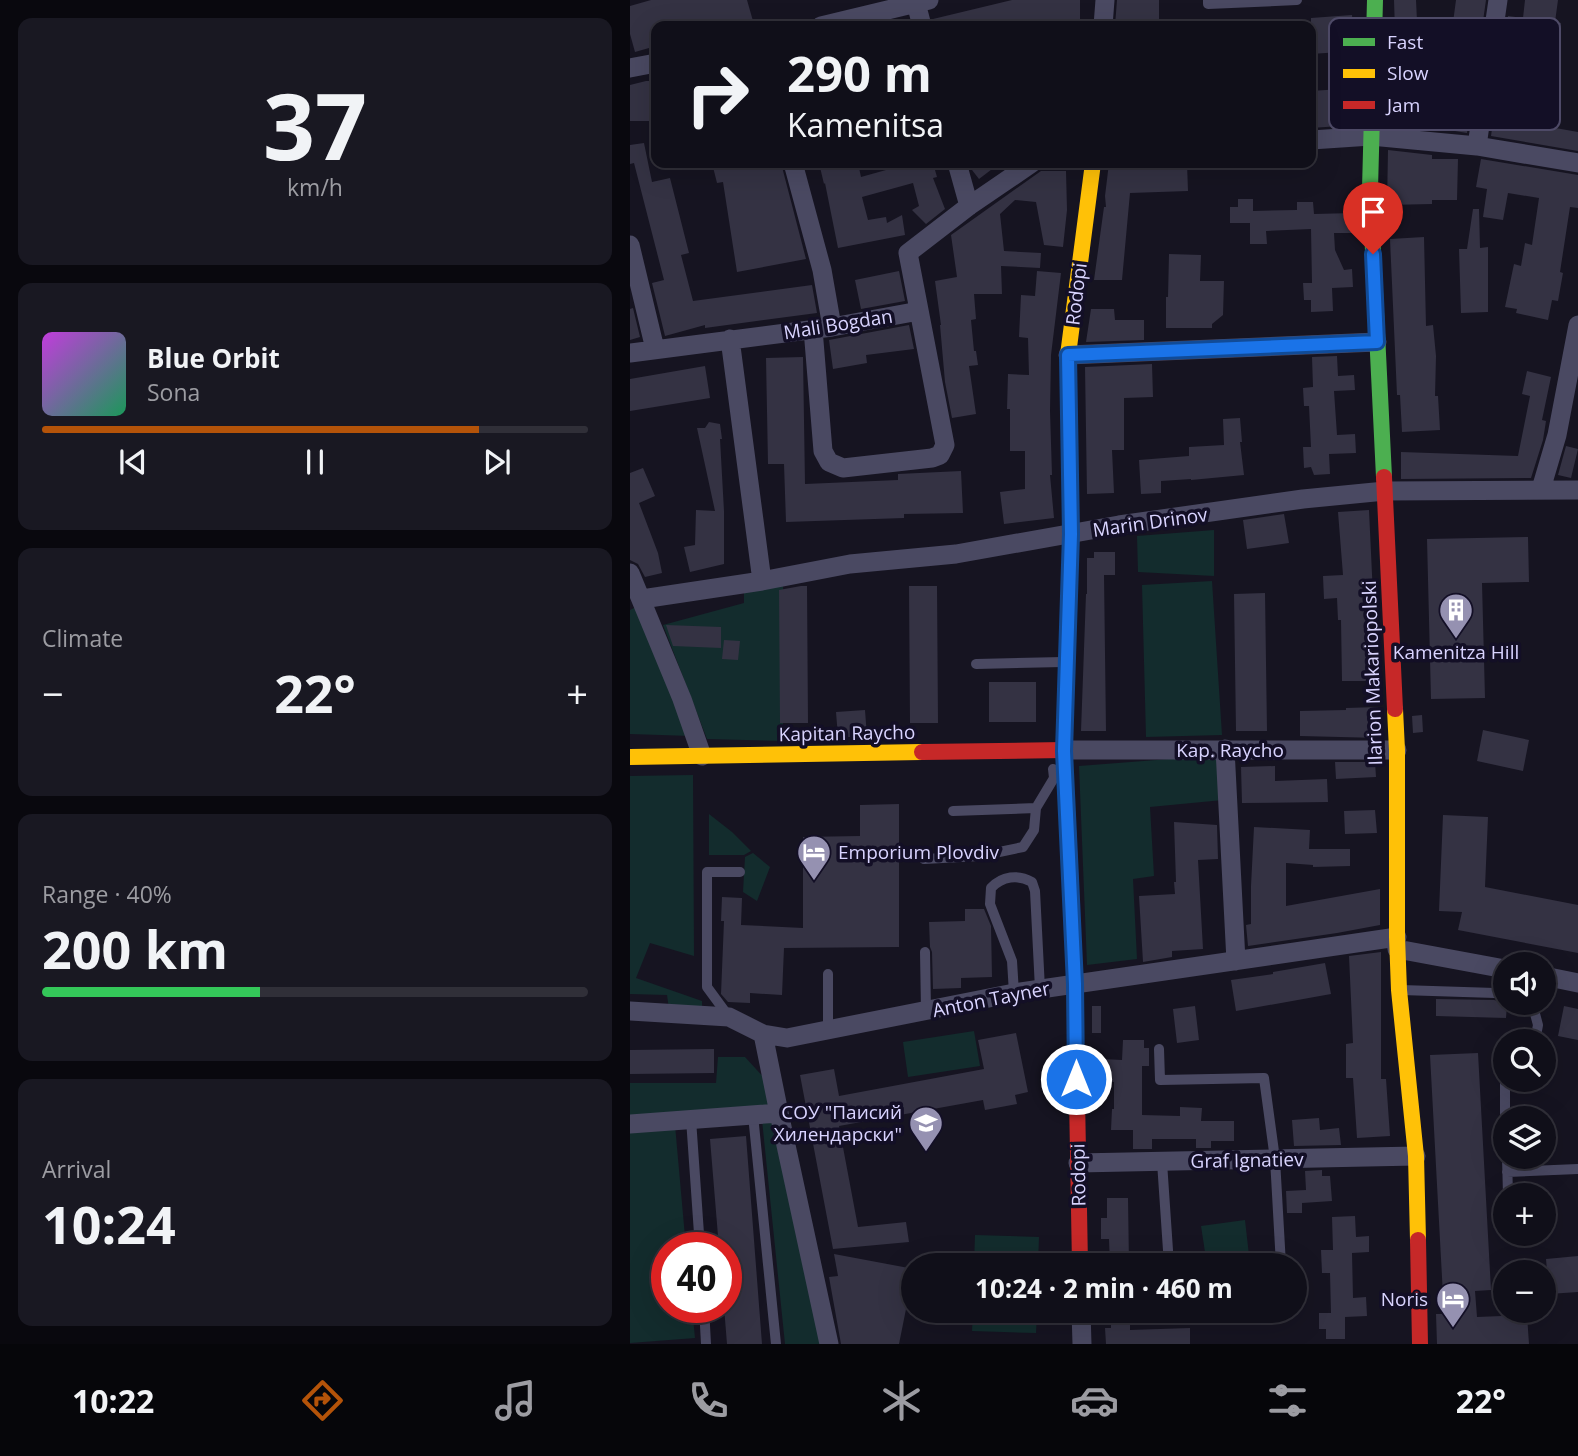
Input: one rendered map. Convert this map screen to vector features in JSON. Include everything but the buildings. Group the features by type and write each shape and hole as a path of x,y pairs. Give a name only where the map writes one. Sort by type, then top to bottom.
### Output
{"street":[{"path":"1103,21 1105,0"},
{"name":"Ilarion Makariopolski","path":"1374,18 1375,0"},
{"path":"1495,18 1498,0"},
{"path":"842,21 922,2 922,21"},
{"path":"630,68 651,64"},
{"name":"Ilarion Makariopolski","path":"1371,130 1370,189 1397,750 1397,943 1399,990 1416,1156 1420,1344"},
{"path":"1477,146 1479,130"},
{"path":"1316,139 1371,136 1477,146 1578,163"},
{"path":"794,168 822,270 822,451 829,462 843,468 940,455 945,445 919,312"},
{"path":"958,168 969,206"},
{"name":"Mali Bogdan","path":"630,353 823,328 919,312 908,253 1025,168"},
{"name":"Rodopi","path":"1080,1253 1075,984 1058,751 1066,662 1071,534 1068,355 1092,168"},
{"path":"630,245 655,349"},
{"path":"1541,489 1557,435 1578,326"},
{"path":"730,339 762,581"},
{"path":"1068,355 1377,342"},
{"name":"Marin Drinov","path":"642,599 762,581 850,564 956,554 1119,525 1303,499 1385,491 1578,490"},
{"path":"630,573 682,699 702,756"},
{"path":"1225,750 1236,961"},
{"name":"Kap. Raycho","path":"1058,751 1397,750"},
{"name":"Kapitan Raycho","path":"630,757 1058,751"},
{"name":"Anton Tayner","path":"630,1011 729,1017 763,1034 787,1038 1014,993 1236,961 1397,943 1493,966"},
{"path":"1556,978 1578,983"},
{"path":"763,1034 830,1344"},
{"path":"630,1124 779,1113"},
{"name":"Graf Ignatiev","path":"1078,1163 1416,1156"},
{"path":"1081,1323 1082,1344"}],"lane":[{"path":"1208,0 1208,4 1297,0"},
{"path":"976,664 1066,662"},
{"path":"924,859 980,856 1023,847 1034,830 1036,808 1054,778 1058,751"},
{"path":"953,811 1036,808"},
{"path":"729,1017 707,987 707,872 740,872"},
{"path":"1014,993 1012,961 990,904 991,888 998,880 1009,877 1026,878 1032,882 1035,891 1040,989"},
{"path":"925,952 926,1011"},
{"path":"828,974 828,1031"},
{"path":"1399,990 1493,993"},
{"path":"1159,1049 1160,1080 1264,1079 1275,1159 1280,1253"},
{"path":"753,1115 776,1344"},
{"path":"691,1119 699,1232"},
{"path":"1162,1161 1168,1253"},
{"path":"1507,1183 1507,1172 1578,1169"},
{"path":"705,1323 706,1344"}],"green space":[{"path":"1214,530 1214,576 1138,572 1137,536"},
{"path":"783,579 783,741 707,739 663,625 744,603 744,587"},
{"path":"1212,581 1222,735 1146,737 1142,585"},
{"path":"640,605 691,736 630,734 630,610"},
{"path":"1221,755 1223,800 1150,807 1154,876 1133,879 1137,959 1087,965 1079,766"},
{"path":"693,775 694,956 650,943 636,978 702,1001 702,1011 669,1009 667,995 630,994 630,776"},
{"path":"709,814 751,851 744,855 709,855"},
{"path":"753,853 770,867 757,901 743,892 745,857"},
{"path":"974,1031 980,1066 908,1077 903,1042"},
{"path":"718,1057 745,1057 766,1080 770,1106 630,1119 630,1083 716,1083"},
{"path":"771,1119 821,1344 785,1344 762,1120"},
{"path":"675,1125 685,1232 651,1232 651,1323 694,1323 695,1338 630,1343 630,1129"},
{"path":"1245,1220 1249,1253 1205,1253 1201,1226"},
{"path":"975,1235 1039,1237 1038,1253 974,1253"},
{"path":"972,1323 1036,1323 1036,1333 972,1331"}],"traffic: fast":[{"path":"1375,0 1375,18"},
{"path":"1372,130 1370,189 1384,477"},
{"path":"1069,849 1064,750 1071,534 1070,473"}],"traffic: slow":[{"path":"1070,473 1068,355 1092,168"},
{"path":"1395,709 1399,990 1416,1156 1418,1240"},
{"path":"630,757 922,752"}],"traffic: jam":[{"path":"1384,477 1395,709"},
{"path":"922,752 1064,750"},
{"path":"1069,849 1075,984 1080,1253"},
{"path":"1418,1240 1420,1344"}],"place":[{"name":"Kamenitza Hill","path":"1456,640"},
{"name":"Emporium Plovdiv","path":"814,882"},
{"name":"СОУ \"Паисий Хилендарски\"","path":"926,1153"},
{"name":"Noris","path":"1453,1329"}],"route":[{"path":"1076,1079 1075,984 1064,751 1071,534 1068,355 1377,342 1373,254"}]}
